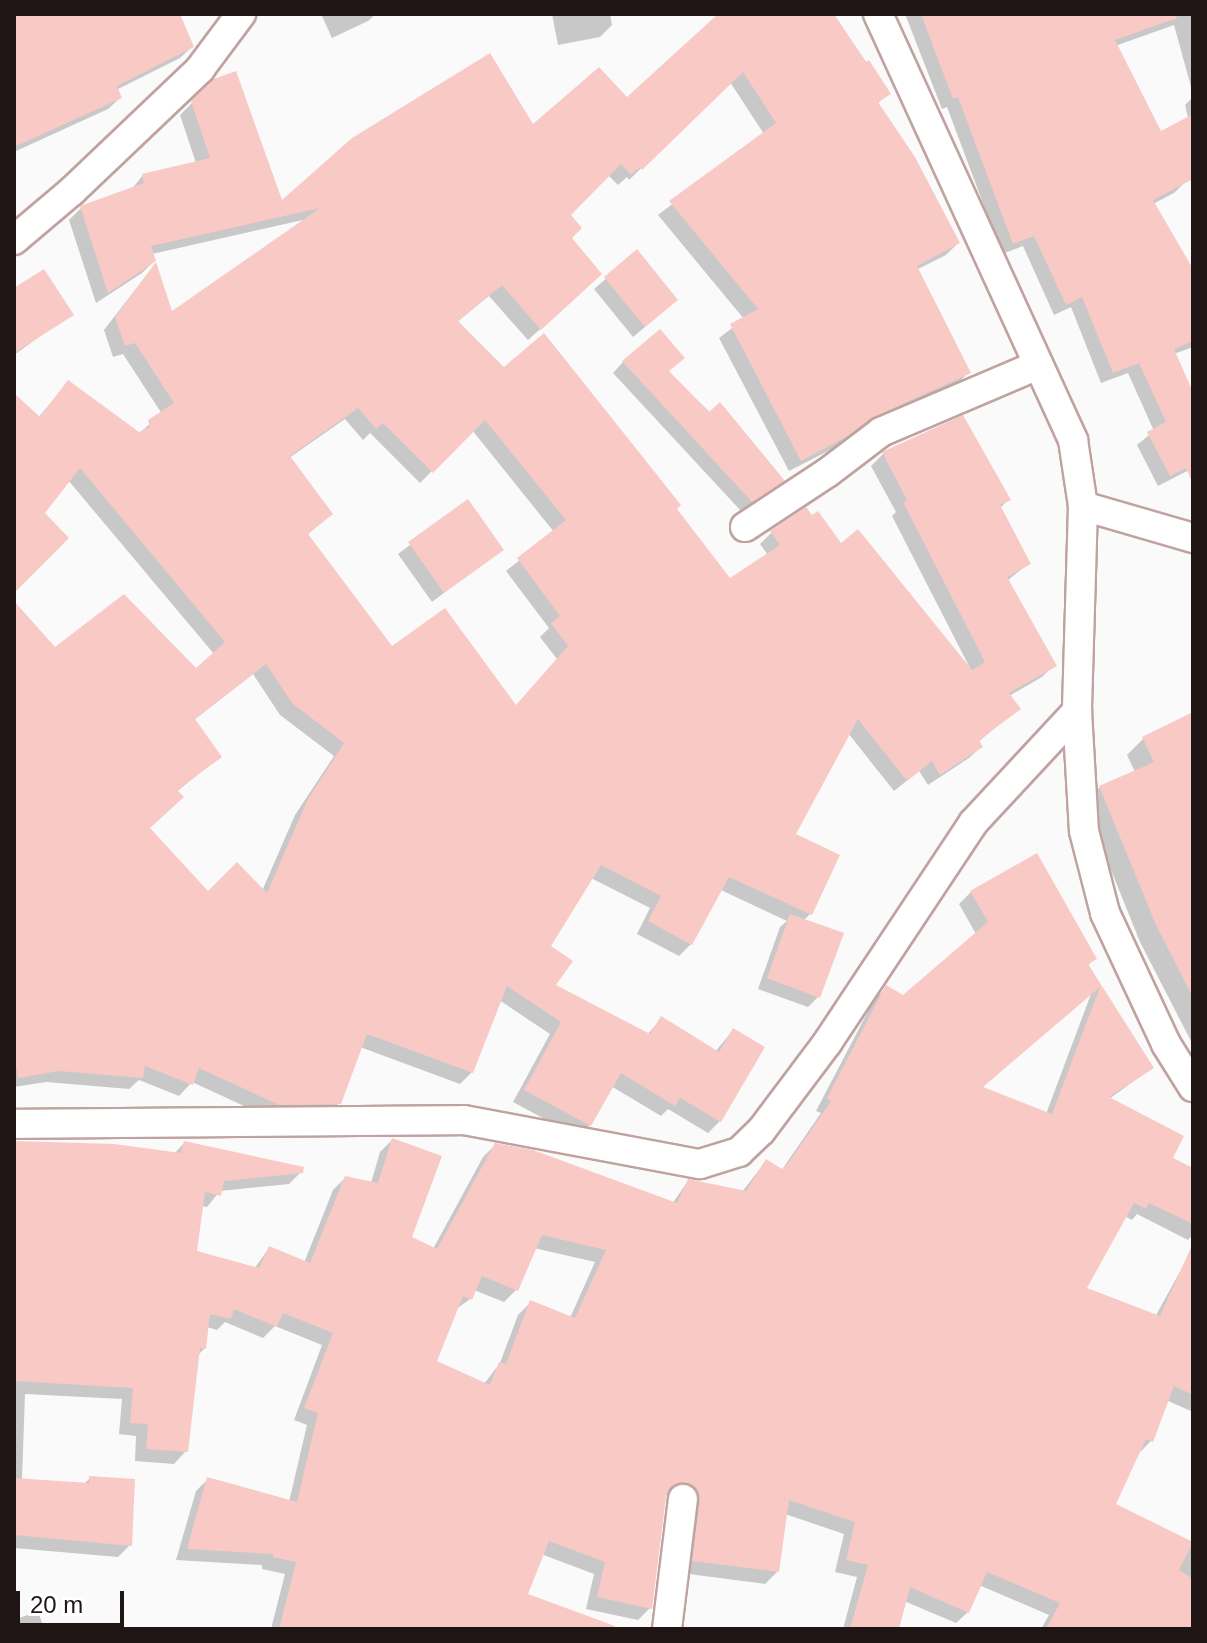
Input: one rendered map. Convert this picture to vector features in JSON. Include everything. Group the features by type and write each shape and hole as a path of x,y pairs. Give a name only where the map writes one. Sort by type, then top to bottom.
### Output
{"street":[{"path":"14,240 72,191 200,69 241,14"},
{"path":"878,14 1073,440 1083,506 1077,711 1084,831 1105,913 1166,1044 1193,1087"},
{"path":"745,527 827,473 881,432 1038,365"},
{"path":"1083,506 1193,538"},
{"path":"14,1124 464,1120 700,1164 739,1152 761,1131 827,1043 973,823 1077,711"},
{"path":"667,1629 683,1499"}],"building":[{"path":"14,14 180,14 194,47 117,86 122,98 14,147"},
{"path":"718,14 834,14 891,94 878,102 915,157 960,243 917,266 971,373 874,417 846,437 801,461 730,324 758,309 669,201 776,123 743,72 642,170 640,167 631,175 621,164 571,215 582,228 572,238 602,274 541,330 502,285 458,321 504,367 544,333 681,505 677,509 730,578 780,545 770,531 806,507 812,515 818,511 841,543 858,529 972,670 985,662 903,502 907,500 882,452 963,415 1011,500 1000,505 1031,564 1007,577 1057,666 1009,693 1021,709 979,740 983,747 940,775 932,761 907,781 858,719 796,834 840,855 812,915 729,877 692,945 648,921 661,896 601,865 551,946 573,961 556,985 650,1034 661,1016 719,1052 733,1028 765,1047 721,1122 680,1098 675,1106 621,1073 591,1126 524,1090 561,1022 507,986 473,1073 367,1034 341,1104 279,1105 199,1068 193,1085 145,1066 143,1078 59,1071 18,1078 14,1053 14,601 55,647 124,594 196,668 225,642 80,468 45,513 69,538 14,593 14,393 40,417 68,380 139,432 150,427 148,420 174,403 135,343 125,346 115,317 156,262 172,311 320,208 151,246 156,261 108,293 80,206 144,183 142,174 210,158 191,101 214,79 236,71 282,200 352,138 490,53 533,124 599,67 627,97","holes":["358,408 376,429 383,423 433,473 485,420 566,520 517,558 560,616 551,623 568,646 516,705 445,608 392,646 308,534 333,514 290,456","266,664 292,703 344,743 307,801 267,893 237,862 208,891 150,828 184,797 177,790 222,757 195,719"]},
{"path":"921,14 1176,14 1177,18 1115,40 1161,131 1193,114 1193,179 1153,200 1193,269 1193,341 1174,349 1193,392 1193,484 1186,468 1170,476 1147,432 1166,422 1139,363 1113,373 1082,297 1066,305 1034,236 1013,244 958,97 953,99"},
{"path":"637,249 678,300 645,327 604,277"},
{"path":"44,269 74,315 14,353 14,288"},
{"path":"660,329 685,358 669,371 709,412 720,402 785,481 752,502 622,361"},
{"path":"468,499 504,550 444,593 408,542"},
{"path":"1193,712 1193,998 1156,925 1099,786 1154,762 1142,737"},
{"path":"1037,853 1097,959 1088,964 1154,1068 1109,1097 1184,1136 1173,1158 1193,1168 1193,1224 1149,1203 1146,1209 1134,1203 1087,1288 1160,1316 1193,1243 1193,1395 1174,1386 1153,1442 1146,1439 1116,1504 1193,1542 1179,1570 1193,1579 1193,1629 1046,1629 1060,1603 987,1572 969,1613 910,1587 899,1629 850,1629 868,1565 846,1560 855,1522 789,1500 779,1572 692,1561 700,1500 694,1486 684,1482 670,1488 666,1497 652,1609 597,1597 605,1562 549,1541 528,1594 615,1626 614,1629 279,1629 296,1562 273,1557 273,1554 187,1549 207,1477 297,1502 318,1413 304,1408 333,1333 283,1313 277,1327 234,1309 231,1319 210,1314 206,1349 200,1348 188,1452 146,1449 148,1424 130,1423 133,1388 14,1381 14,1141 114,1144 181,1153 184,1141 304,1167 303,1173 224,1181 221,1196 205,1192 197,1251 259,1268 269,1246 310,1263 345,1176 378,1183 392,1138 442,1156 412,1237 437,1249 495,1143 533,1150 677,1203 688,1179 746,1191 766,1159 782,1169 789,1162 831,1101 827,1098 886,985 903,995 988,922 970,891","holes":["1100,987 1052,1114 983,1087","542,1235 606,1250 575,1318 530,1300 506,1364 499,1362 490,1385 437,1361 463,1296 472,1300 482,1276 518,1291"]},
{"path":"790,914 844,933 820,998 767,978"},
{"path":"89,1476 135,1479 132,1546 14,1535 14,1478 89,1483"}]}
